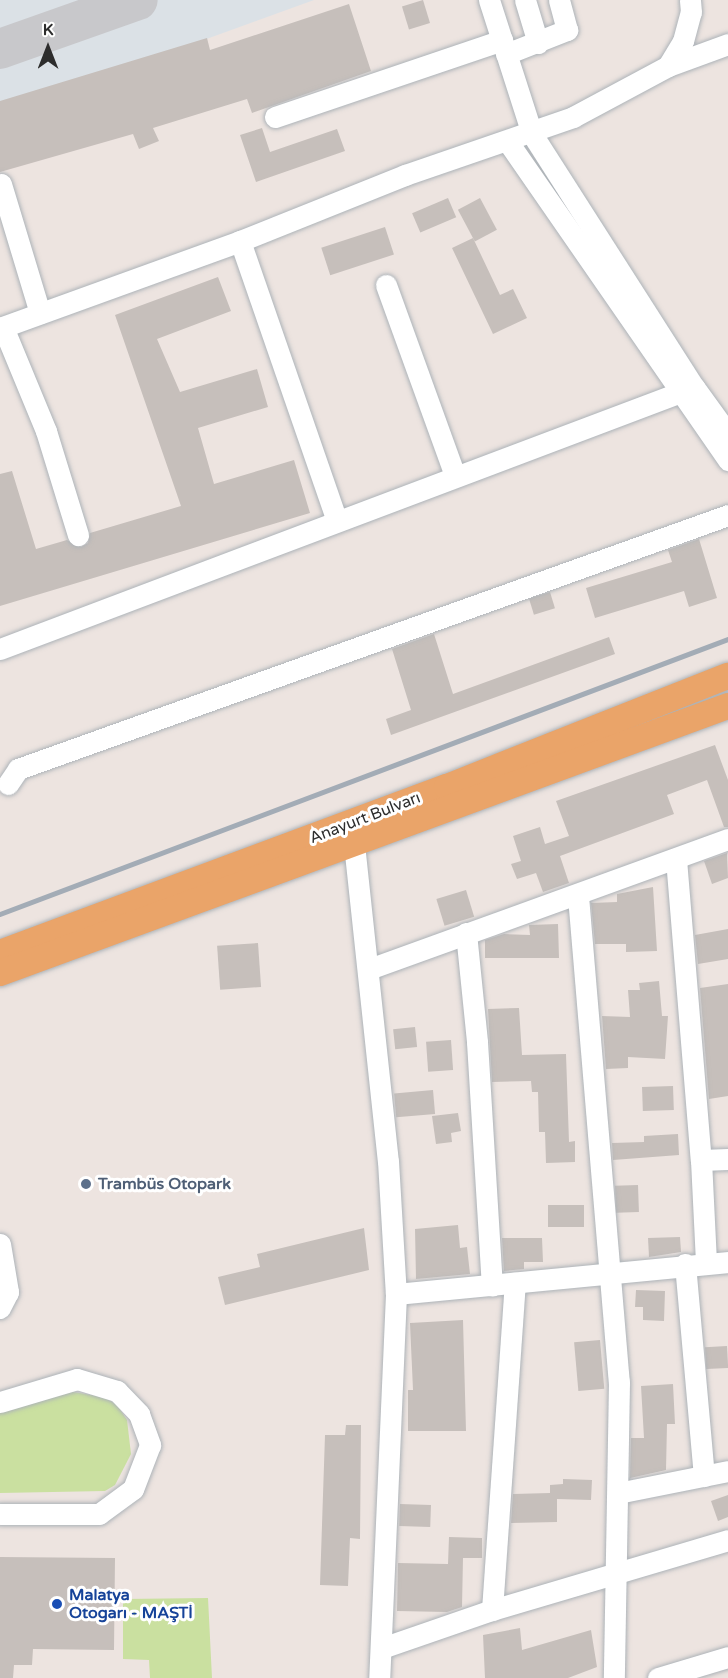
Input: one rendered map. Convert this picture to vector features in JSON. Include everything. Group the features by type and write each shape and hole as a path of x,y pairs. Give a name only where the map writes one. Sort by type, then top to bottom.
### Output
{"main road":[{"name":"Anayurt Bulvarı","path":"0,953 447,787 728,676"},
{"name":"Anayurt Bulvarı","path":"0,973 728,706"}],"street":[{"path":"489,0 532,134 728,460"},
{"path":"525,0 538,43"},
{"path":"274,117 504,47 538,43 567,30 560,0"},
{"path":"668,66 683,41 691,12 690,0"},
{"path":"78,535 46,431 2,328 240,241 405,175 532,134 573,117 668,66 728,44"},
{"path":"508,142 687,390 728,434"},
{"path":"1,184 40,313"},
{"path":"240,241 337,521"},
{"path":"386,285 455,476"},
{"path":"0,649 687,390"},
{"path":"8,784 18,769 728,515"},
{"path":"369,969 466,933 578,896 728,839"},
{"path":"354,844 369,969 396,1294 379,1678"},
{"path":"676,859 701,1160 695,1264 704,1476"},
{"path":"578,896 619,1382 614,1678"},
{"path":"466,933 477,1042 492,1286"},
{"path":"701,1160 728,1159"},
{"path":"0,1244 8,1292 0,1308"},
{"path":"396,1294 492,1286 611,1271 728,1262"},
{"path":"492,1610 516,1283"},
{"path":"0,1402 77,1378 117,1391 139,1414 150,1445 133,1489 99,1514 0,1514"},
{"path":"618,1493 728,1470"},
{"path":"382,1648 492,1610 728,1540"},
{"path":"658,1678 728,1657"}],"shaded area":[{"path":"0,0 314,0 0,114"}],"green space":[{"path":"67,1391 104,1397 117,1405 127,1420 131,1454 115,1485 105,1491 0,1493 0,1412"},
{"path":"208,1598 212,1678 150,1678 149,1660 123,1659 123,1599"}],"building":[{"path":"423,0 430,23 409,29 402,6"},
{"path":"349,4 371,71 252,113 247,99 153,128 159,141 139,149 133,134 0,172 0,101 207,38 210,50"},
{"path":"262,128 270,152 337,129 345,151 256,182 240,135"},
{"path":"448,198 456,217 420,233 412,213"},
{"path":"480,198 497,230 475,242 458,210"},
{"path":"385,227 394,255 330,275 321,248"},
{"path":"473,238 500,295 513,289 527,318 493,334 452,248"},
{"path":"218,277 231,311 157,339 180,392 257,369 268,407 198,428 214,484 294,460 310,513 0,606 0,474 12,471 36,549 67,540 81,547 88,543 90,533 181,506 115,315"},
{"path":"699,539 717,598 689,607 684,591 595,618 586,588 672,562 668,550"},
{"path":"550,592 555,608 534,615 529,598"},
{"path":"434,634 453,694 609,637 615,654 391,735 386,719 411,710 392,649"},
{"path":"715,745 728,780 728,827 724,827 707,780 667,795 674,814 560,856 569,883 543,892 536,873 517,879 511,864 521,861 513,836 540,827 545,844 569,836 556,801"},
{"path":"727,853 728,878 712,884 704,861"},
{"path":"653,887 657,951 626,952 626,944 595,944 591,903 617,902 617,894"},
{"path":"466,890 474,917 445,926 436,899"},
{"path":"558,924 559,958 485,958 485,940 504,934 530,935 529,925"},
{"path":"728,929 728,959 698,964 695,935"},
{"path":"258,943 261,987 220,990 217,946"},
{"path":"659,981 662,1016 668,1016 665,1059 628,1057 628,1068 606,1069 602,1016 630,1017 628,990 640,990 639,983"},
{"path":"728,984 728,1096 709,1099 700,988"},
{"path":"519,1008 522,1055 566,1054 569,1142 575,1141 575,1162 546,1163 545,1132 539,1132 538,1092 532,1092 531,1081 492,1082 488,1009"},
{"path":"415,1027 417,1047 395,1049 393,1029"},
{"path":"451,1040 453,1070 428,1072 426,1042"},
{"path":"673,1086 674,1110 643,1111 642,1087"},
{"path":"433,1090 435,1114 396,1117 394,1093"},
{"path":"458,1113 461,1131 451,1133 452,1142 436,1144 432,1116"},
{"path":"678,1134 679,1155 613,1160 612,1143 644,1142 644,1136"},
{"path":"638,1185 639,1212 616,1213 615,1186"},
{"path":"548,1205 584,1205 584,1227 548,1227"},
{"path":"458,1225 460,1248 467,1247 470,1274 416,1279 415,1229"},
{"path":"364,1228 369,1270 225,1305 218,1277 260,1267 257,1254"},
{"path":"680,1237 681,1252 649,1257 648,1238"},
{"path":"502,1238 542,1238 543,1262 524,1262 524,1269 504,1271"},
{"path":"636,1290 665,1291 664,1321 643,1320 643,1307 635,1307"},
{"path":"463,1320 466,1431 408,1431 408,1390 413,1390 410,1323"},
{"path":"600,1340 604,1389 578,1391 574,1342"},
{"path":"727,1346 728,1368 706,1369 705,1347"},
{"path":"673,1384 675,1424 667,1424 666,1470 630,1478 631,1438 644,1438 641,1386"},
{"path":"346,1425 361,1425 360,1539 350,1538 348,1586 320,1585 325,1435 345,1435"},
{"path":"563,1479 592,1480 591,1500 557,1499 557,1522 511,1523 513,1494 550,1493 550,1485 563,1484"},
{"path":"728,1495 728,1517 718,1521 711,1501"},
{"path":"400,1504 431,1505 430,1527 399,1526"},
{"path":"449,1537 482,1538 482,1558 463,1558 462,1607 447,1612 397,1611 398,1563 448,1564"},
{"name":"Malatya Otogarı - MAŞTİ","path":"0,1557 115,1558 114,1650 33,1649 32,1665 14,1665 13,1678 0,1678"},
{"path":"520,1628 522,1650 591,1630 597,1667 568,1678 485,1678 483,1635"}],"taxiway":[{"path":"0,49 138,0"}],"railway":[{"path":"0,914 728,639"}],"place":[{"name":"Trambüs Otopark","path":"86,1184"},
{"name":"Malatya Otogarı - MAŞTİ","path":"57,1604"}]}
